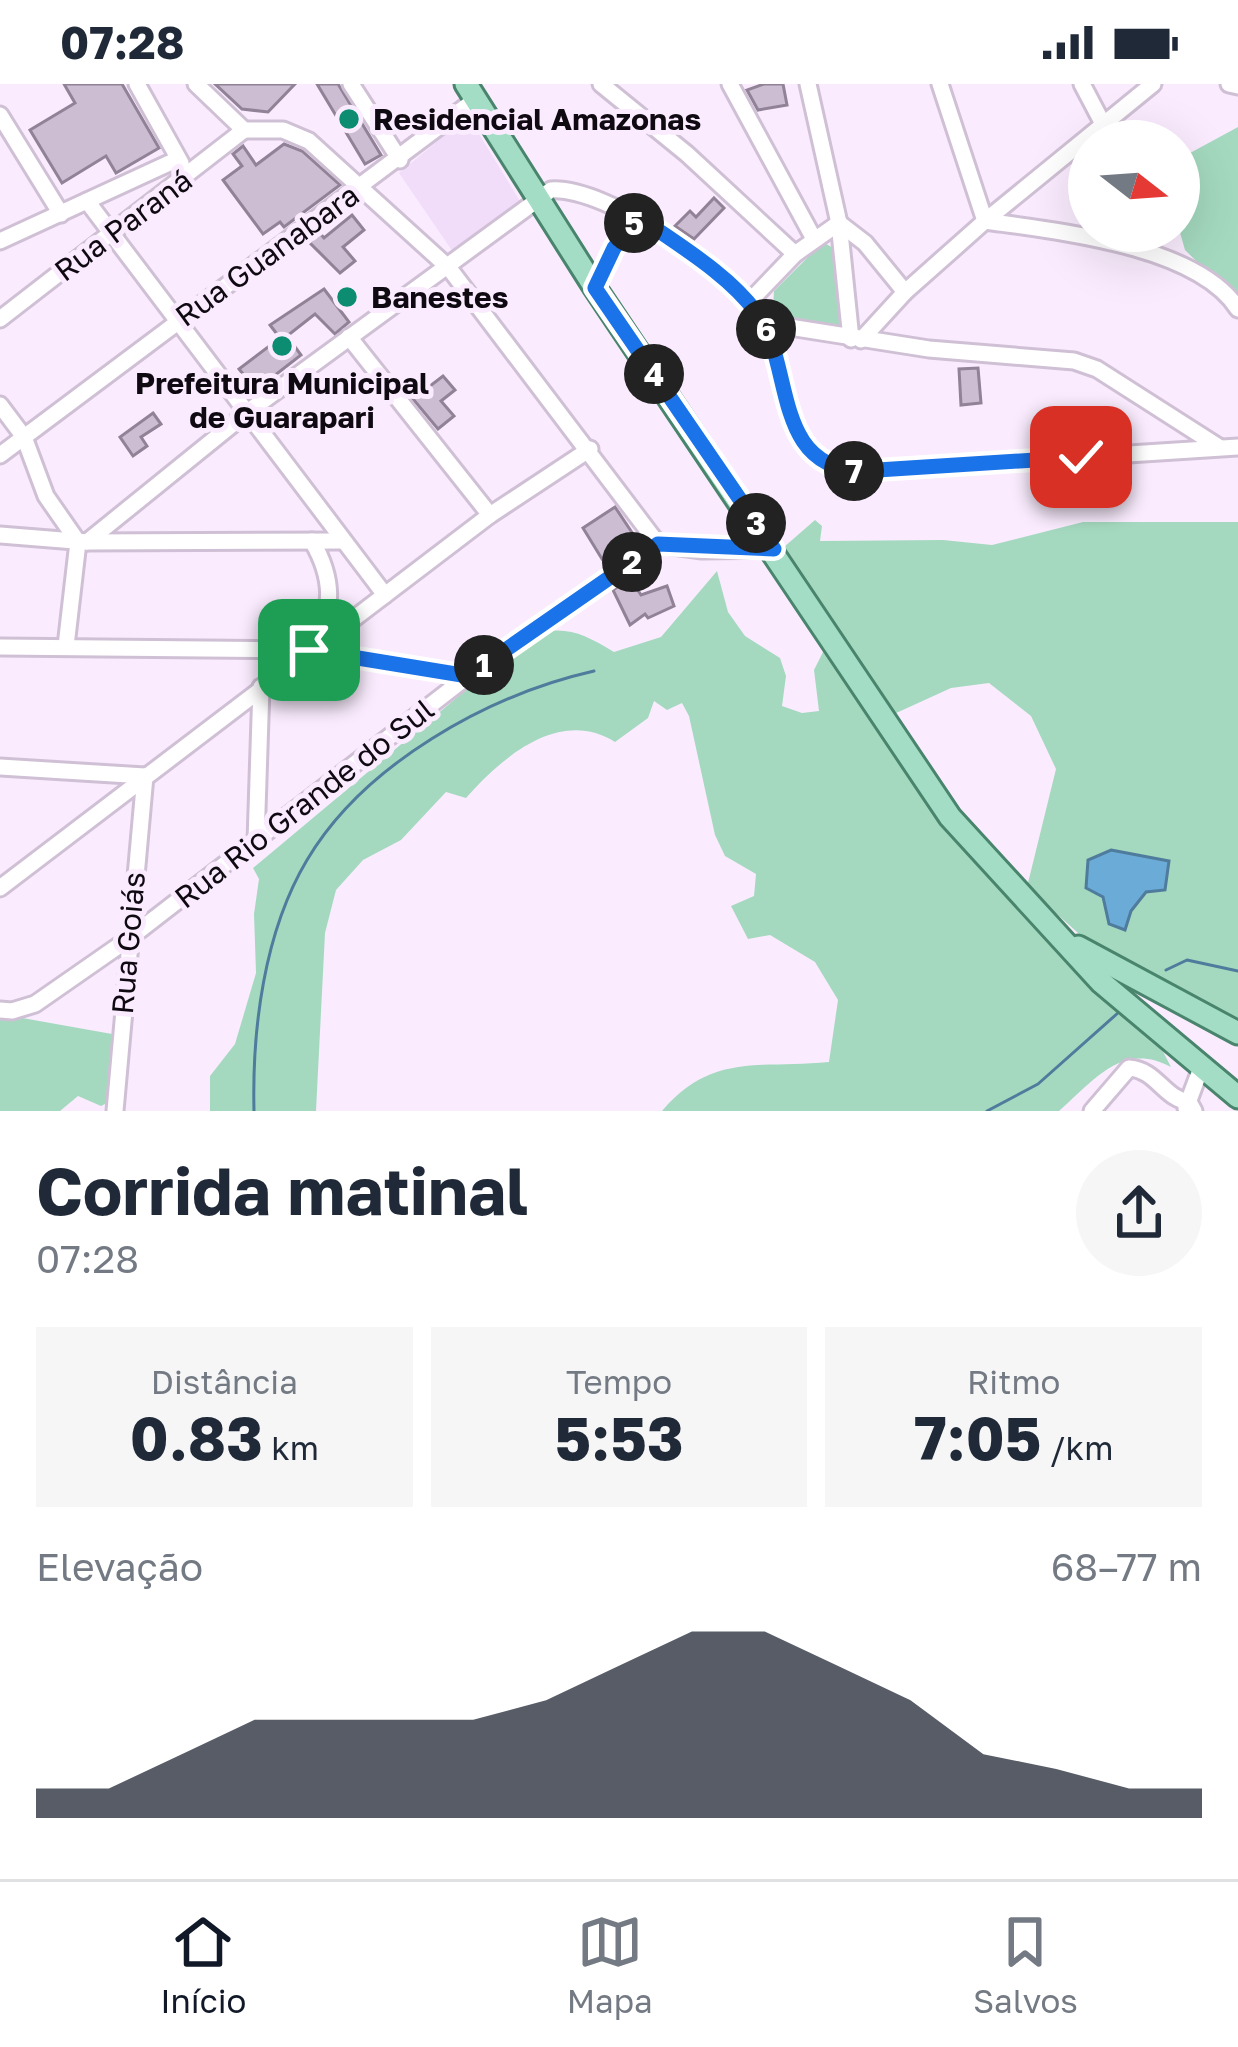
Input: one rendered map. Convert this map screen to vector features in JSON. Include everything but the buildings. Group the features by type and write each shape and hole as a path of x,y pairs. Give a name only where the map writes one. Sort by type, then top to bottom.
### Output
{"main road":[{"path":"471,92 595,288 950,817 1101,982 1238,1097"},
{"path":"1056,934 1238,1034"},
{"path":"1192,1061 1196,1031 1217,1020"}],"street":[{"path":"137,84 190,175"},
{"path":"197,84 244,130 297,134 362,186 449,268 658,544 774,549"},
{"path":"351,84 400,160"},
{"path":"601,84 687,154 795,254"},
{"path":"730,84 814,239"},
{"path":"808,84 839,223 856,340"},
{"path":"940,84 985,221"},
{"path":"1082,84 1100,120"},
{"path":"1109,120 1154,84"},
{"name":"Rua Guanabara","path":"0,455 400,160 471,92"},
{"path":"0,115 61,214"},
{"name":"Rua Paraná","path":"0,319 244,130"},
{"path":"856,340 985,221 1068,153"},
{"path":"0,241 178,159"},
{"path":"66,646 83,542 249,411 551,190 583,191 639,217 749,302 764,323 801,437 831,466 845,471 1230,448"},
{"path":"86,201 385,595"},
{"path":"595,288 614,248 639,217"},
{"path":"985,221 1115,244 1173,262 1204,274 1238,309"},
{"path":"749,302 795,254 839,223"},
{"path":"839,223 865,243 905,292"},
{"path":"764,323 856,340 1074,361 1097,369 1230,448"},
{"path":"349,337 490,515"},
{"path":"0,405 24,437 37,479 83,542"},
{"path":"4,882 490,515 590,449"},
{"path":"0,535 83,542 342,542"},
{"path":"309,650 322,630 330,584 312,541"},
{"name":"Rua Rio Grande do Sul","path":"127,940 468,676 658,544"},
{"path":"0,647 309,650 468,676"},
{"path":"256,841 261,687"},
{"path":"0,767 145,776"},
{"name":"Rua Goiás","path":"116,1111 127,940 145,776"},
{"path":"0,1010 12,1012 35,1004 127,940"},
{"path":"1189,1108 1192,1061"},
{"path":"1092,1111 1129,1068 1143,1069 1189,1108"}],"shaded area":[{"path":"468,116 520,201 453,252 399,173"}],"green space":[{"path":"1238,127 1238,302 1187,252 1200,252 1200,148"},
{"path":"823,242 833,248 841,324 836,329 781,322 773,307 774,291"},
{"path":"815,520 822,526 820,541 943,540 992,545 1083,522 1238,522 1238,1020 1088,942 1027,887 1056,769 1031,716 989,683 951,688 894,714 784,547"},
{"path":"717,571 728,612 745,636 780,658 786,676 782,706 802,713 819,711 814,670 827,644 930,802 1154,1034 1171,1067 1154,1060 1124,1061 1097,1077 1059,1111 662,1111 699,1079 719,1071 829,1062 838,1000 815,962 770,935 748,939 731,906 754,896 756,874 725,856 715,835 689,716 682,703 667,710 654,701 648,718 615,742 573,730 533,742 496,767 466,798 446,792 401,840 363,860 336,890 325,933 316,1111 210,1111 210,1076 235,1044 256,973 254,914 259,879 253,868 533,634 575,633 614,652 661,637"},
{"path":"0,1014 112,1034 111,1101 101,1106 78,1096 60,1111 0,1111"}],"water":[{"path":"1111,850 1169,861 1165,890 1146,892 1131,911 1125,930 1109,924 1103,897 1086,888 1088,860"}],"waterway":[{"path":"254,1111 255,1047 271,949 292,888 331,825 361,793 432,738 512,697 594,671"},
{"path":"1166,970 1187,960 1238,971"},
{"path":"987,1111 1038,1084 1119,1012"}],"place":[{"name":"Residencial Amazonas","path":"349,119"},
{"name":"Banestes","path":"347,297"},
{"name":"Prefeitura Municipal de Guarapari","path":"282,346"}],"route":[{"path":"309,650 468,676 532,636 658,544 702,550 774,549 595,288 614,248 639,217 688,251 759,314 791,418 801,437 831,466 862,471 1081,457"}]}
